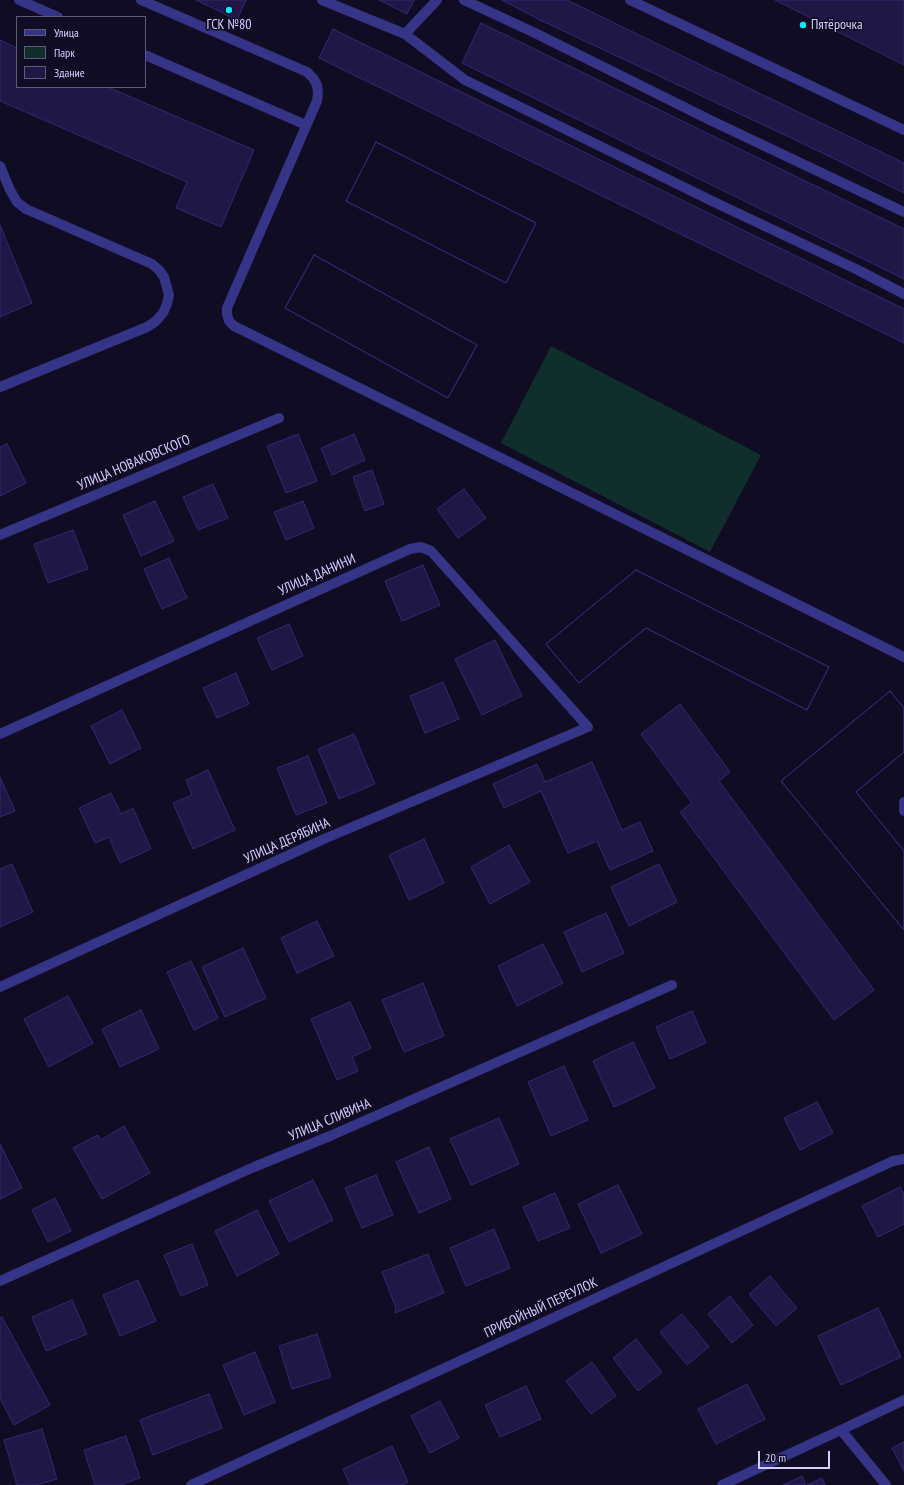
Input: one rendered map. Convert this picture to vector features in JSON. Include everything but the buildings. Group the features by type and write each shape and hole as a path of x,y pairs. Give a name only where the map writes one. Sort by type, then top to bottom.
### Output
{"street":[{"path":"19,0 56,16"},
{"path":"140,0 307,72 317,85 317,101 227,308 229,321 234,326 904,657"},
{"path":"322,0 405,34 465,80 707,199 858,270 904,294"},
{"path":"405,34 437,0"},
{"path":"464,0 535,32 712,121 904,212"},
{"path":"630,0 904,130"},
{"path":"146,55 306,125"},
{"path":"0,166 10,190 17,202 26,209 152,264 164,277 169,294 163,313 156,321 147,327 0,387"},
{"name":"УЛИЦА НОВАКОВСКОГО","path":"0,534 280,418"},
{"name":"УЛИЦА ДАНИНИ","path":"0,734 410,549 421,547 431,551 588,727"},
{"name":"УЛИЦА ДЕРЯБИНА","path":"0,987 318,842 588,727"},
{"path":"904,802 904,811"},
{"name":"УЛИЦА СЛИВИНА","path":"0,1281 254,1167 330,1136 672,985"},
{"name":"ПРИБОЙНЫЙ ПЕРЕУЛОК","path":"191,1485 886,1165 904,1159"},
{"path":"722,1485 904,1400"},
{"path":"841,1430 886,1485"}],"green space":[{"path":"551,346 761,455 710,552 501,443"}],"place":[{"name":"ГСК №80","path":"229,10"},
{"name":"Пятёрочка","path":"803,25"}]}
